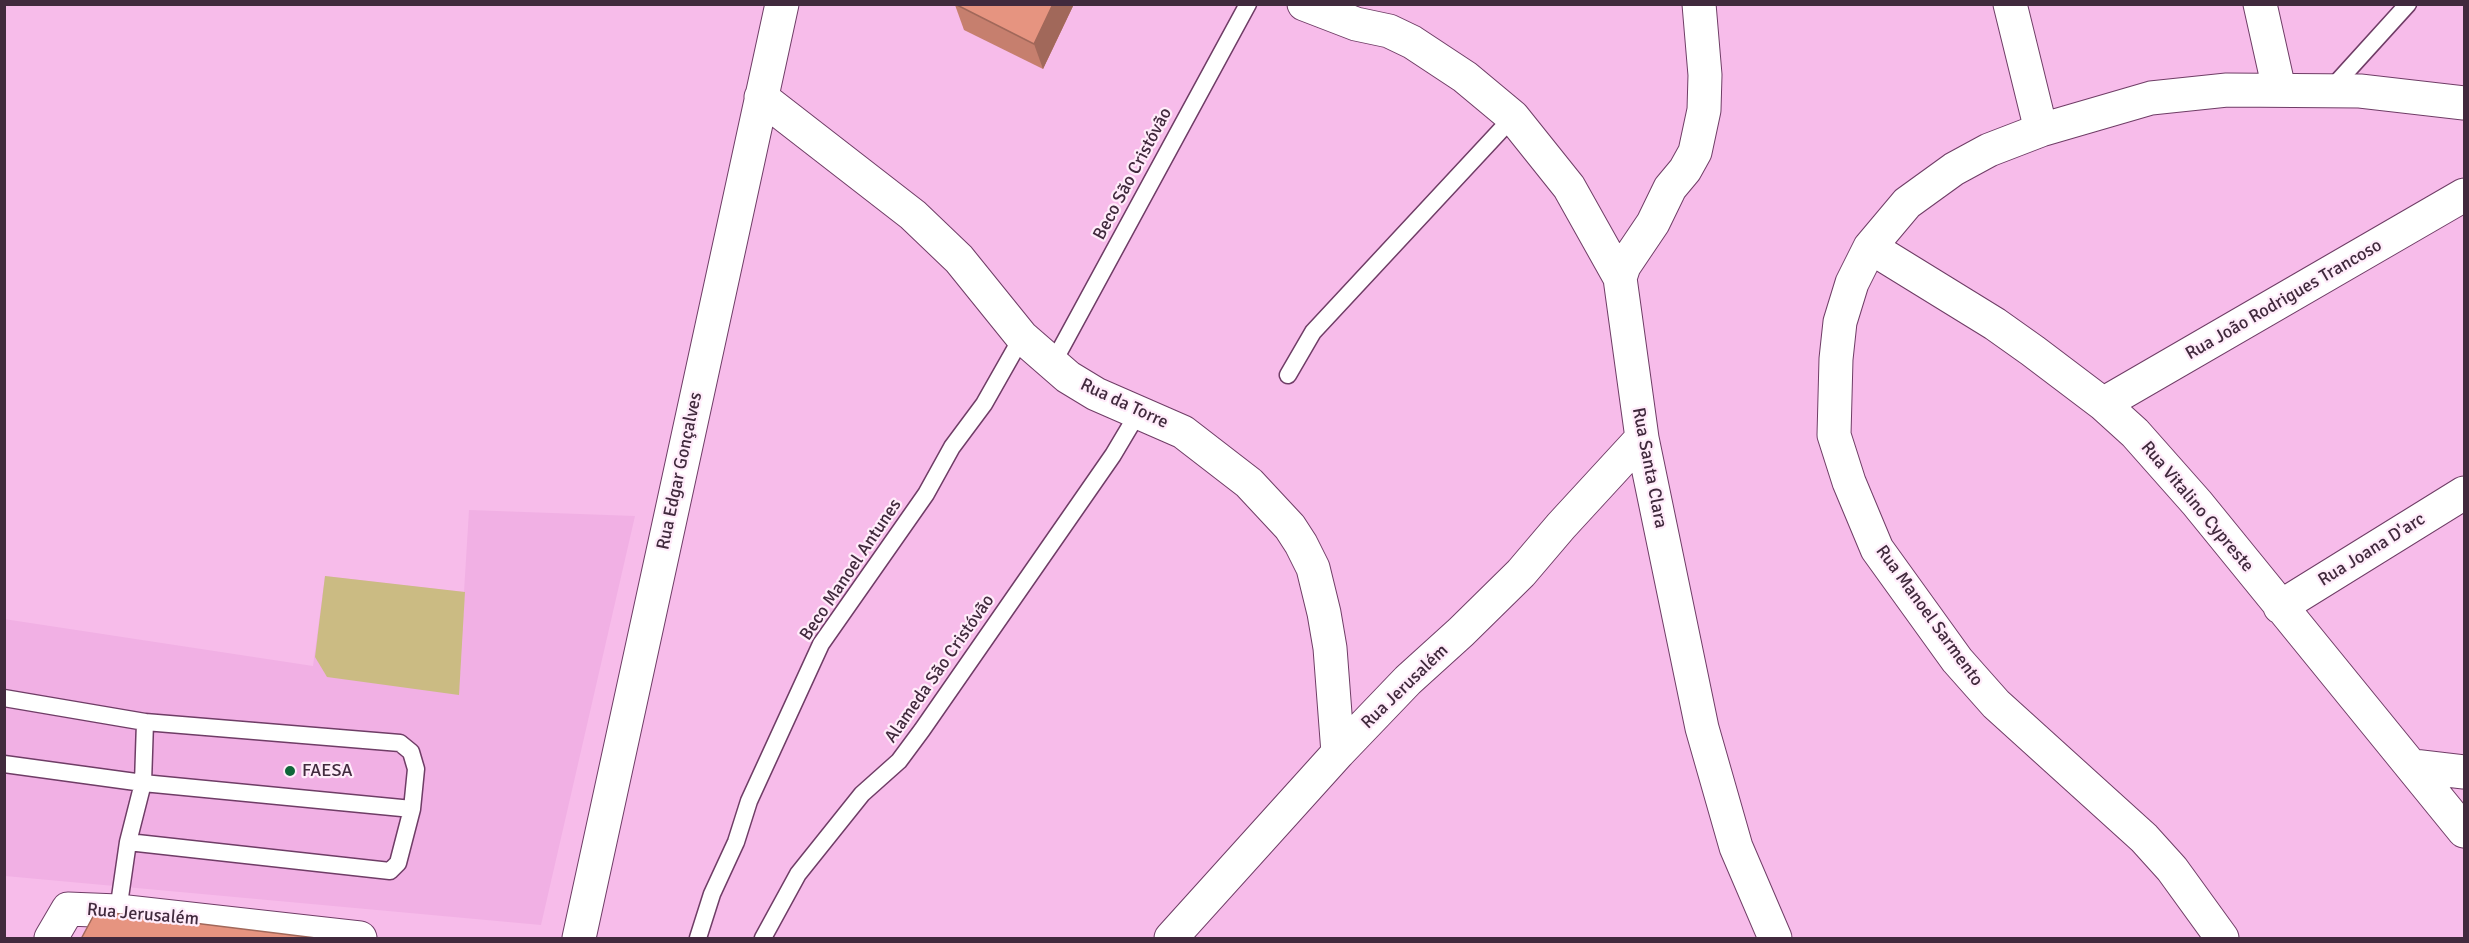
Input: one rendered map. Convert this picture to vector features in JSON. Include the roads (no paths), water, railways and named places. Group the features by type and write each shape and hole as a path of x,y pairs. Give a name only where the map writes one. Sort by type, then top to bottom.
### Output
{"street":[{"name":"Rua Edgar Gonçalves","path":"579,939 782,4"},
{"path":"1304,4 1356,24 1389,31 1412,42 1465,77 1513,117 1569,187 1620,278"},
{"path":"1620,278 1624,266 1653,223 1670,188 1685,170 1695,152 1704,110 1705,75 1699,4"},
{"path":"2010,4 2041,130"},
{"path":"2260,4 2278,89"},
{"name":"Rua Manoel Sarmento","path":"2222,939 2172,869 2144,838 1995,704 1957,660 1877,549 1849,482 1834,435 1836,359 1840,322 1852,283 1870,247 1907,203 1954,169 1989,150 2041,130 2151,98 2217,91 2278,89 2360,91 2464,104"},
{"name":"Rua da Torre","path":"761,97 913,215 959,259 1022,337 1068,377 1096,394 1183,432 1249,483 1290,527 1313,568 1324,613 1330,648 1338,753"},
{"name":"Rua João Rodrigues Trancoso","path":"2103,404 2464,195"},
{"name":"Rua Vitalino Cypreste","path":"1870,247 1995,324 2103,404 2165,465 2464,831"},
{"name":"Rua Santa Clara","path":"1620,278 1642,438 1708,750 1736,847 1775,939"},
{"name":"Rua Jerusalém","path":"1171,939 1338,753 1408,680 1521,573 1642,438"},
{"name":"Rua Joana D'arc","path":"2280,607 2464,493"},
{"path":"2413,766 2464,772"},
{"name":"Rua Jerusalém","path":"51,939 69,909 118,911 360,939"}],"lane":[{"name":"Beco São Cristóvão","path":"1053,363 1248,4"},
{"path":"2330,90 2408,4"},
{"path":"1288,375 1313,332 1513,117"},
{"name":"Beco Manoel Antunes","path":"698,939 712,894 736,842 749,801 822,644 926,494 952,447 984,404 1022,337"},
{"name":"Alameda São Cristóvão","path":"763,939 798,874 862,794 899,761 922,730 1113,455 1138,413"},
{"path":"4,698 145,722 400,743 411,752 416,769 412,809 399,863 390,871 128,842"},
{"path":"118,911 128,842 143,783 145,722"},
{"path":"4,764 143,783 412,809"}],"place":[{"name":"FAESA","path":"290,771"}]}
